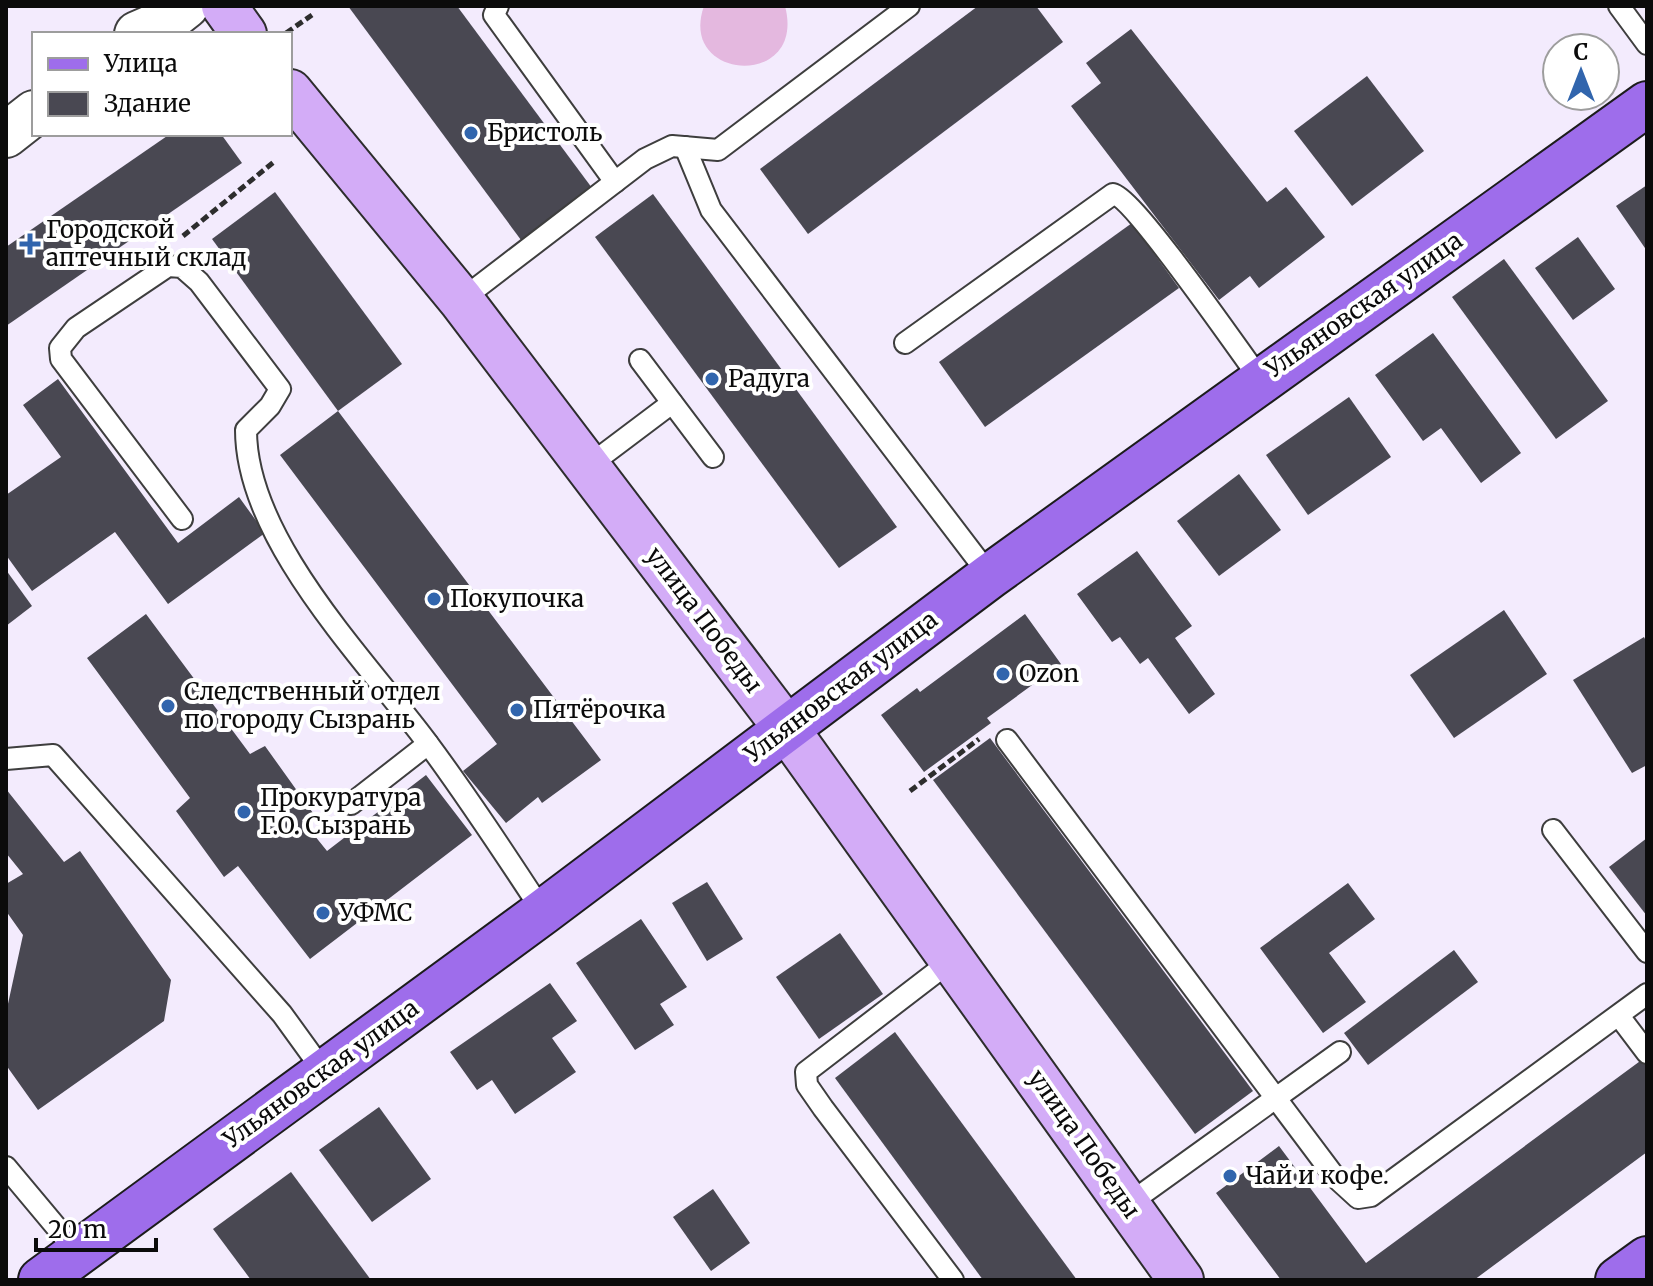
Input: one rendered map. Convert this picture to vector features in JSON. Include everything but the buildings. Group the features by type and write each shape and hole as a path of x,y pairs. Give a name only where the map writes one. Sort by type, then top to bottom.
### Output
{"main road":[{"path":"224,6 243,32"},
{"name":"улица Победы","path":"292,94 461,300 786,728 1181,1280"},
{"name":"Ульяновская улица","path":"41,1280 543,912 990,576 1260,379 1647,104"},
{"path":"1618,1280 1647,1259"}],"street":[{"path":"142,32 167,21 186,6"},
{"path":"6,135 32,115"}],"lane":[{"path":"498,6 494,15 615,182"},
{"path":"461,300 657,151 672,146 718,150 909,6"},
{"path":"1619,6 1647,44"},
{"path":"685,147 711,210 990,576"},
{"path":"905,343 1113,194 1120,195 1142,220 1260,379"},
{"path":"182,519 61,359 60,348 76,328 153,273 168,266 182,267 199,282 280,389 270,406 246,430 246,460 293,568 428,744 543,912"},
{"path":"640,360 713,457"},
{"path":"587,467 672,403"},
{"path":"1007,740 1351,1195 1358,1198 1371,1196 1647,994"},
{"path":"351,804 428,744"},
{"path":"6,759 53,755 282,1014 324,1072"},
{"path":"1553,830 1647,952"},
{"path":"952,960 806,1072 807,1085 823,1108 953,1280"},
{"path":"1619,1016 1647,1053"},
{"path":"1127,1205 1340,1052"},
{"path":"6,1167 78,1253"}],"path":[{"path":"288,32 312,15"},
{"path":"182,267 182,238 198,220 275,161"},
{"path":"910,791 984,735 994,733 1007,740"}],"shaded area":[{"path":"704,6 785,6 787,33 778,52 762,63 743,66 724,61 708,50 701,31"}],"place":[{"name":"Бристоль","path":"471,133"},
{"name":"Городской аптечный склад","path":"30,244"},
{"name":"Радуга","path":"712,379"},
{"name":"Покупочка","path":"434,599"},
{"name":"Ozon","path":"1003,674"},
{"name":"Следственный отдел по городу Сызрань","path":"168,706"},
{"name":"Пятёрочка","path":"517,710"},
{"name":"Прокуратура Г.О. Сызрань","path":"244,812"},
{"name":"УФМС","path":"323,913"},
{"name":"Чай и кофе.","path":"1230,1176"}]}
